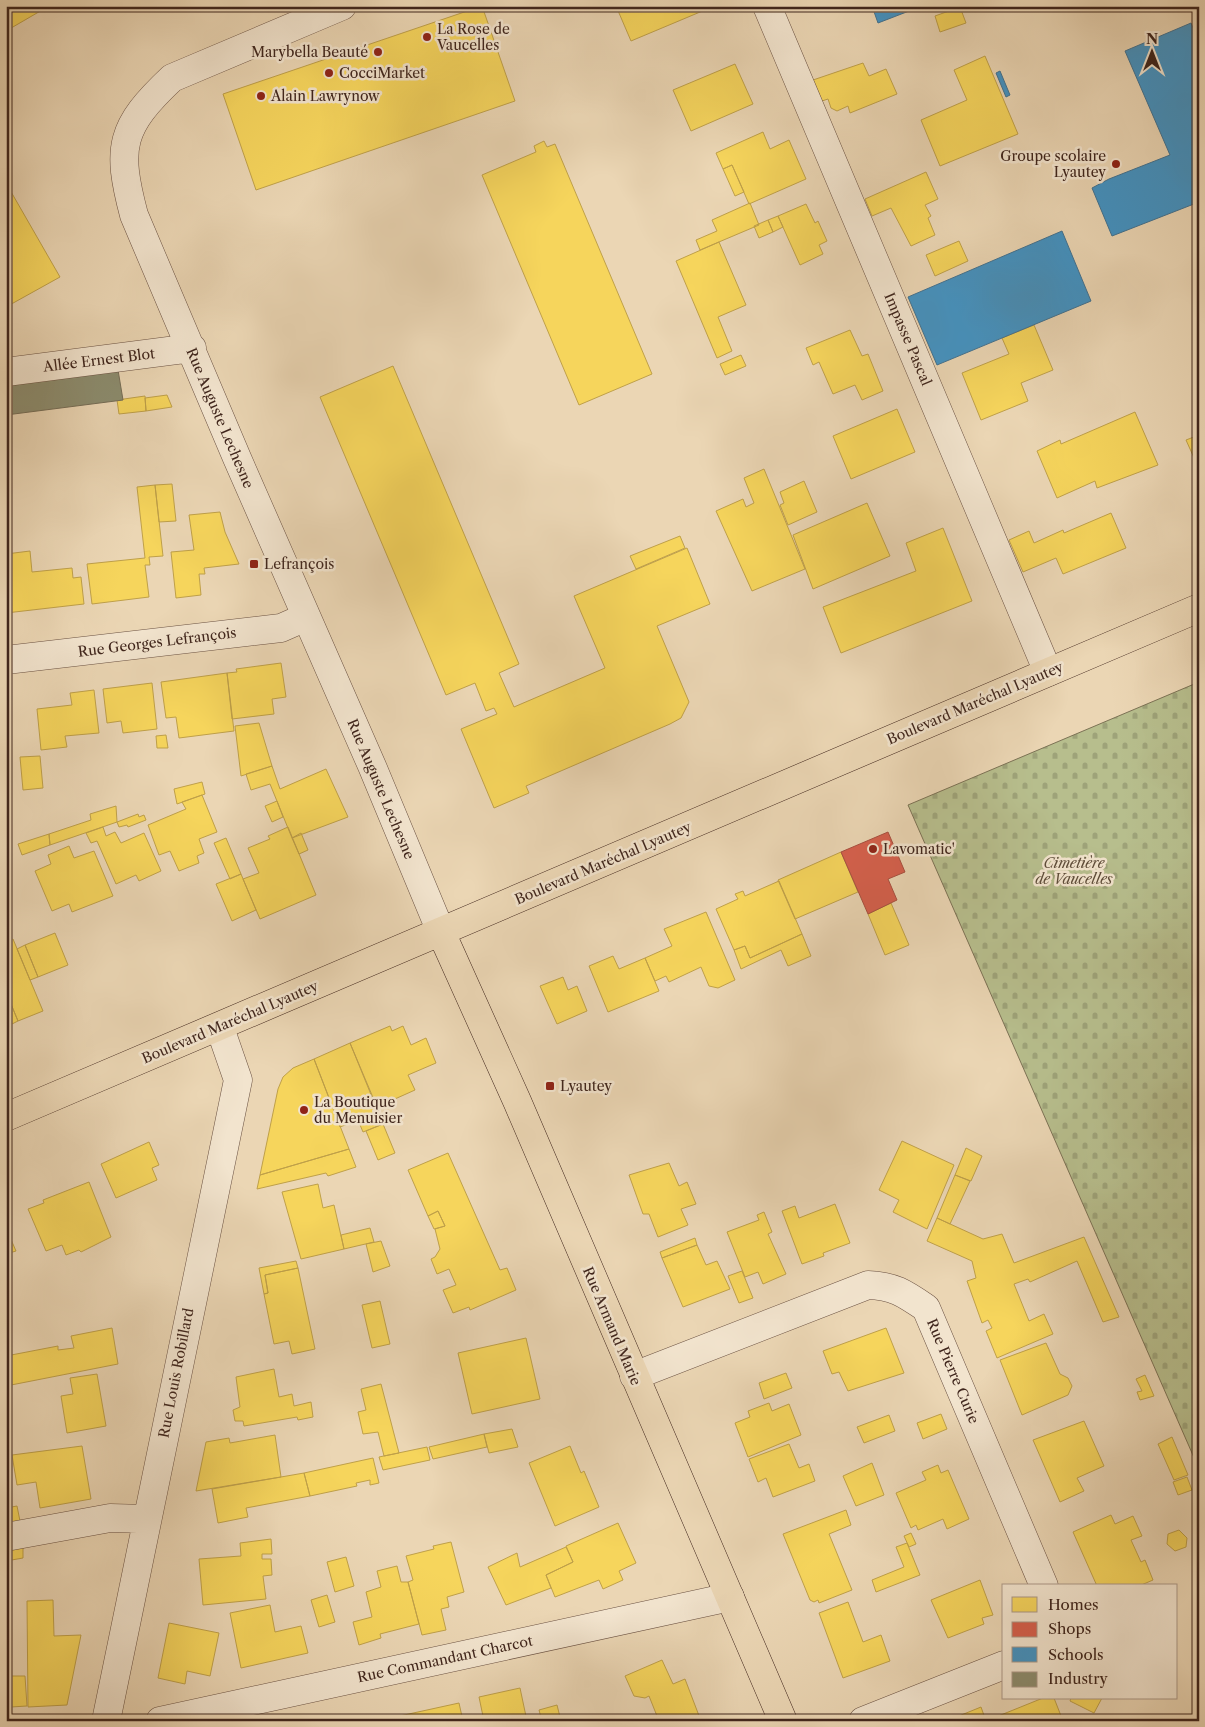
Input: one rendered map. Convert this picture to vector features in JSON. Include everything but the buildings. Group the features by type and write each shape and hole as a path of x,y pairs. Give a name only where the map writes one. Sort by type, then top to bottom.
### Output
{"main road":[{"name":"Boulevard Maréchal Lyautey","path":"6,1117 220,1028 1199,608"},
{"name":"Rue Armand Marie","path":"441,932 517,1101 784,1721"}],"street":[{"name":"Rue Auguste Lechesne","path":"342,6 172,78 149,100 134,120 126,140 123,160 126,184 134,215 368,757 441,932"},
{"name":"Impasse Pascal","path":"767,6 1048,672"},
{"name":"Allée Ernest Blot","path":"6,372 192,348"},
{"name":"Rue Georges Lefrançois","path":"6,660 281,628 306,617"},
{"name":"Rue Louis Robillard","path":"107,1721 238,1080 220,1028"},
{"name":"Rue Pierre Curie","path":"634,1376 868,1285 888,1286 910,1297 926,1308 1043,1584"},
{"path":"6,1538 110,1518 147,1519"},
{"name":"Rue Commandant Charcot","path":"160,1721 730,1597"},
{"path":"862,1721 1002,1666"}],"green space":[{"name":"Cimetière de Vaucelles","path":"1199,682 1199,1469 908,805"}],"place":[{"name":"La Rose de Vaucelles","path":"427,37"},
{"name":"Marybella Beauté","path":"378,52"},
{"name":"CocciMarket","path":"329,73"},
{"name":"Alain Lawrynow","path":"261,96"},
{"name":"Groupe scolaire Lyautey","path":"1116,164"},
{"name":"Lefrançois","path":"254,564"},
{"name":"Lavomatic'","path":"873,849"},
{"name":"Lyautey","path":"550,1086"},
{"name":"La Boutique du Menuisier","path":"304,1110"}]}
